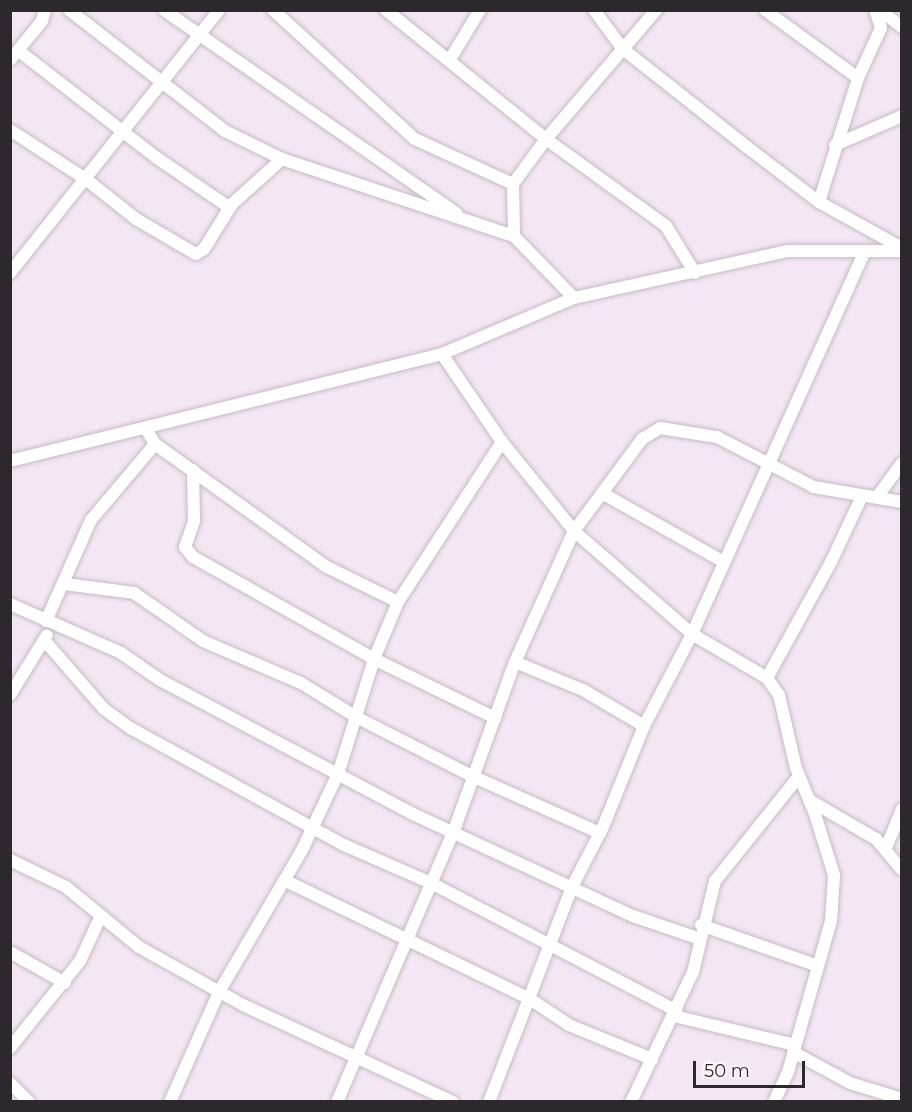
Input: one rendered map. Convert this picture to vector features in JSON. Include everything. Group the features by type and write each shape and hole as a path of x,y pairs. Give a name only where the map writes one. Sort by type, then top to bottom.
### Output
{"street":[{"path":"50,10 43,16 15,55 230,208"},
{"path":"69,10 225,131 282,159 514,236 574,298"},
{"path":"164,10 201,33 258,78 467,220"},
{"path":"10,273 87,180 219,10"},
{"path":"273,10 409,134 513,184"},
{"path":"387,10 546,139 666,226 695,273"},
{"path":"450,61 480,10"},
{"path":"594,10 623,49 819,202 902,249"},
{"path":"514,236 513,184 546,139 656,10"},
{"path":"765,10 858,78"},
{"path":"819,202 835,145 858,78 881,28 875,10"},
{"path":"880,10 902,27"},
{"path":"835,145 902,116"},
{"path":"10,130 87,180 136,219 196,254 204,249 230,208 282,159"},
{"path":"10,461 146,429 397,363 442,354 574,298 788,251 864,253 902,249"},
{"path":"489,1101 572,887 600,832 644,726 692,634 864,253"},
{"path":"442,354 502,442 574,531 692,634 767,678 778,695 799,776 834,875 831,921 794,1048 774,1101"},
{"path":"338,1101 354,1056 453,833 515,662 574,531 642,439 660,428 717,437 768,462 813,488 902,502"},
{"path":"146,429 155,444 327,567 398,602"},
{"path":"170,1101 219,992 314,826 338,774 358,718 374,659 398,602 502,442"},
{"path":"10,695 44,640 76,549 91,520 155,444"},
{"path":"877,498 902,463"},
{"path":"194,470 195,504 186,539 188,552 374,659 495,718"},
{"path":"603,493 724,562"},
{"path":"767,678 831,562 862,496"},
{"path":"65,584 134,593 203,641 301,683 358,718 472,776 600,832"},
{"path":"10,604 121,653 160,680 453,833 633,916 700,939"},
{"path":"44,640 104,709 122,723 353,849 431,883 549,944 676,1014 794,1048 850,1083 902,1098"},
{"path":"515,662 583,690 644,726"},
{"path":"631,1101 676,1014 700,939 701,925 715,881 799,776"},
{"path":"809,800 886,848 902,870"},
{"path":"886,848 902,809"},
{"path":"10,860 66,887 100,918 139,947 219,992 453,1101"},
{"path":"285,879 530,999 569,1025 652,1059"},
{"path":"10,1048 80,962 100,918"},
{"path":"701,925 818,966"},
{"path":"10,952 65,983"},
{"path":"10,1083 29,1101"}]}
